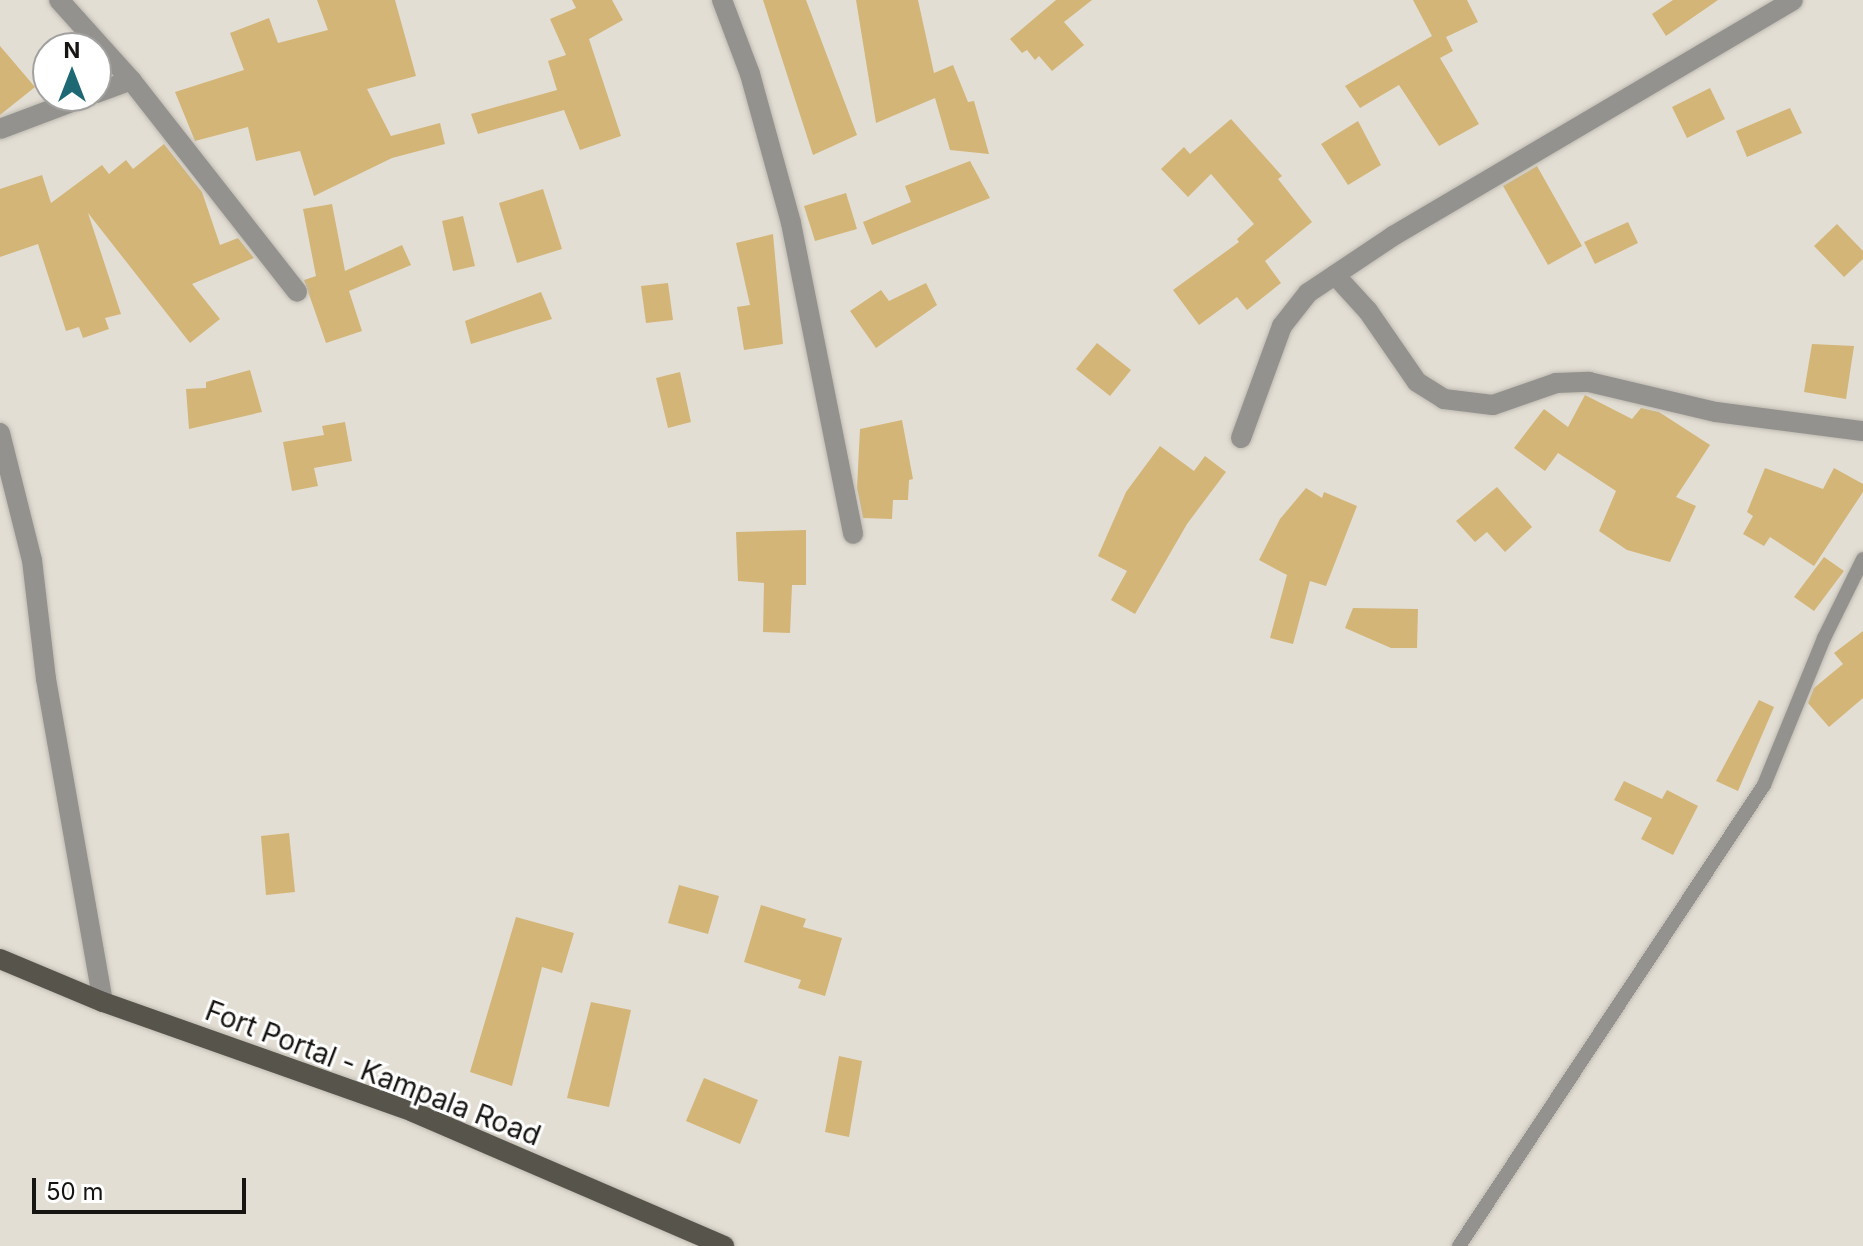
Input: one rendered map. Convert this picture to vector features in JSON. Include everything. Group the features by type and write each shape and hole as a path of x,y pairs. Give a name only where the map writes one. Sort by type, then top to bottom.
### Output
{"main road":[{"name":"Fort Portal - Kampala Road","path":"0,959 103,1002 413,1112 724,1246"}],"street":[{"path":"59,0 131,80 297,292"},
{"path":"722,0 750,74 791,223 853,534"},
{"path":"1241,438 1282,326 1308,293 1393,236 1793,0"},
{"path":"112,87 131,80"},
{"path":"0,129 45,112"},
{"path":"1335,275 1368,311 1417,382 1444,399 1493,405 1556,383 1589,382 1716,412 1863,431"},
{"path":"0,433 32,560 46,679 103,1002"}],"lane":[{"path":"1459,1246 1764,785 1824,638 1863,559"}],"building":[{"path":"317,0 395,0 416,76 367,89 391,136 440,123 445,144 392,158 314,196 300,151 256,161 248,127 195,141 175,92 244,70 230,33 269,18 278,43 328,30"},
{"path":"572,0 612,0 623,20 589,39 621,136 580,150 564,110 478,134 471,114 557,90 548,61 566,55 550,19 576,8"},
{"path":"763,0 806,0 857,135 813,155"},
{"path":"856,0 918,0 934,73 953,65 968,102 974,101 989,154 950,150 935,98 876,123"},
{"path":"1056,0 1092,0 1064,22 1084,45 1052,71 1039,56 1035,60 1027,50 1022,53 1010,39"},
{"path":"1413,0 1467,0 1478,22 1446,37 1453,51 1440,58 1479,124 1439,146 1399,85 1360,108 1345,86 1432,36"},
{"path":"1673,0 1718,0 1666,36 1652,14"},
{"path":"0,46 32,83 32,89 0,115"},
{"path":"1710,88 1725,119 1687,138 1672,107"},
{"path":"1790,108 1802,133 1747,157 1736,131"},
{"path":"1231,119 1282,176 1278,179 1312,222 1265,261 1281,283 1247,310 1237,297 1199,325 1173,290 1239,242 1237,239 1254,224 1211,174 1188,197 1161,169 1184,147 1190,154"},
{"path":"1358,121 1381,165 1348,185 1321,144"},
{"path":"164,144 202,192 220,245 238,238 254,258 192,284 220,319 190,343 88,213 121,314 105,318 109,329 83,338 79,327 66,331 38,244 0,257 0,189 42,175 51,203 102,165 109,174 126,160 133,169"},
{"path":"970,161 990,198 872,245 863,222 911,202 905,186"},
{"path":"1537,166 1582,246 1548,265 1503,186"},
{"path":"543,189 562,249 517,263 499,203"},
{"path":"846,193 857,229 815,241 804,206"},
{"path":"332,204 345,271 402,245 411,265 349,291 362,331 326,343 304,280 316,276 303,209"},
{"path":"463,216 475,266 453,271 442,221"},
{"path":"1628,222 1638,243 1595,264 1584,242"},
{"path":"1837,224 1863,251 1863,259 1844,277 1814,246"},
{"path":"773,234 783,344 744,350 737,307 750,305 736,243"},
{"path":"668,283 673,320 646,323 641,286"},
{"path":"926,283 937,305 876,348 850,311 881,290 889,301"},
{"path":"541,292 552,319 471,344 465,321"},
{"path":"1097,343 1131,370 1110,396 1076,369"},
{"path":"1812,344 1854,346 1846,399 1804,392"},
{"path":"250,370 262,412 189,429 186,389 206,388 206,382"},
{"path":"680,372 691,422 668,428 656,378"},
{"path":"1585,395 1632,419 1641,408 1659,412 1710,445 1676,497 1696,506 1670,562 1627,550 1599,531 1616,491 1558,453 1545,471 1514,448 1544,409 1568,427"},
{"path":"902,420 913,479 909,480 908,500 893,500 892,519 863,518 857,488 860,429"},
{"path":"345,422 352,461 314,468 318,486 292,491 283,442 324,435 322,426"},
{"path":"1160,446 1194,471 1205,456 1226,472 1187,524 1135,614 1111,600 1127,571 1098,556 1126,492"},
{"path":"1765,468 1823,489 1834,468 1863,484 1863,492 1814,566 1770,537 1764,546 1743,534 1753,516 1747,512"},
{"path":"1497,487 1532,527 1505,552 1487,532 1475,542 1456,521"},
{"path":"1306,488 1322,498 1324,492 1357,506 1326,586 1310,581 1293,644 1270,638 1287,575 1259,560 1280,519"},
{"path":"806,530 806,585 792,585 790,633 763,632 764,583 738,581 736,532"},
{"path":"1824,557 1844,571 1814,611 1794,597"},
{"path":"1353,608 1418,609 1417,648 1391,648 1345,628"},
{"path":"1863,631 1863,698 1829,727 1808,703 1814,688 1843,664 1834,653"},
{"path":"1759,700 1774,707 1738,791 1716,781"},
{"path":"1624,781 1662,799 1667,790 1698,806 1673,855 1641,839 1652,818 1614,800"},
{"path":"289,833 295,892 266,895 261,836"},
{"path":"679,885 719,896 708,934 668,923"},
{"path":"761,905 806,919 803,927 842,938 825,996 798,988 801,980 744,962"},
{"path":"516,917 574,933 562,973 542,967 512,1086 470,1072"},
{"path":"591,1002 631,1010 609,1107 567,1098"},
{"path":"839,1056 862,1061 849,1137 825,1132"},
{"path":"704,1078 758,1100 740,1144 686,1121"}]}
